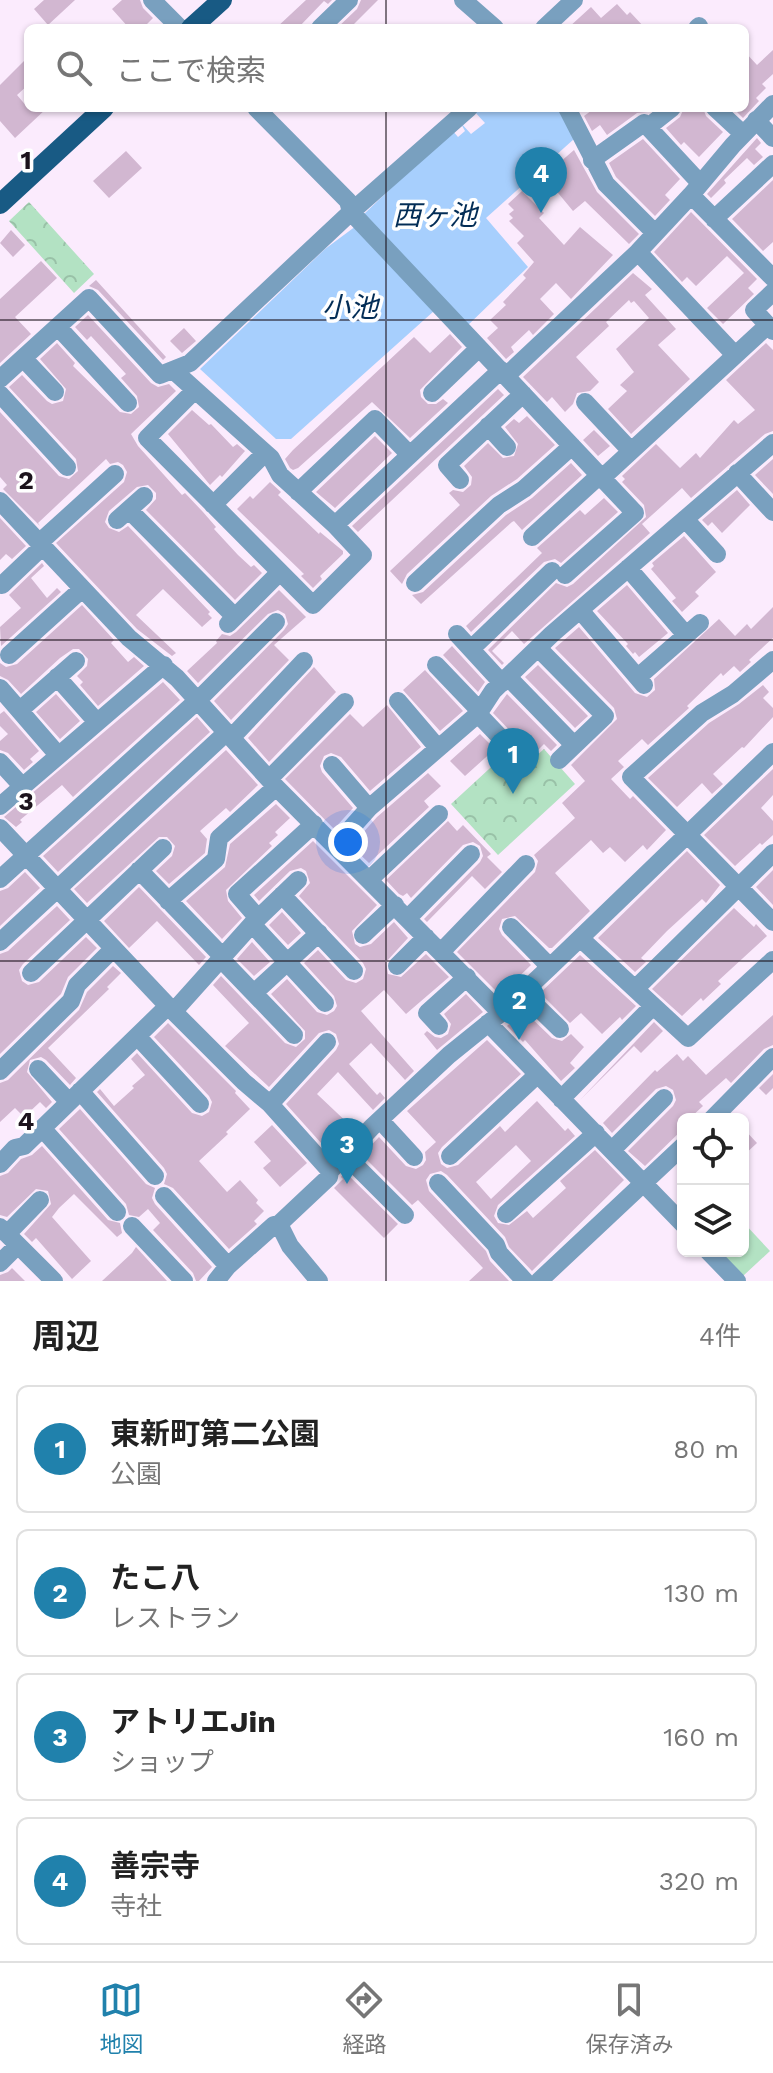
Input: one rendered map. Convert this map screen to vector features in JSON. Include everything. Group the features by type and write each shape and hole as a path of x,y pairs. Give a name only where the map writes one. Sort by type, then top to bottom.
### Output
{"main road":[{"path":"195,24 222,0"},
{"path":"0,204 100,112"}],"street":[{"path":"152,0 176,24"},
{"path":"324,24 349,0"},
{"path":"463,0 490,24"},
{"path":"548,24 574,0"},
{"path":"335,525 638,252 773,104"},
{"path":"260,112 348,201 351,212 635,513 471,649"},
{"path":"12,368 89,298 160,375 190,363 351,212 464,112"},
{"path":"569,112 606,184 655,233"},
{"path":"648,127 663,112"},
{"path":"719,112 743,134"},
{"path":"756,120 773,138"},
{"path":"592,160 644,123 714,219 773,278"},
{"path":"714,219 773,164"},
{"path":"638,252 735,355"},
{"path":"532,537 735,355 770,328 754,310 773,292"},
{"path":"58,327 128,403"},
{"path":"432,393 479,348"},
{"path":"0,353 12,368 55,392"},
{"path":"173,370 265,453 280,475 363,555 313,605 147,438 195,390"},
{"path":"0,394 67,467"},
{"path":"460,480 447,465 523,394"},
{"path":"585,402 631,451"},
{"path":"298,492 375,419 410,455"},
{"path":"488,426 507,447"},
{"path":"336,845 369,808 479,712 505,680 538,648 773,443"},
{"path":"415,583 499,505 524,489 572,446"},
{"path":"213,505 265,453"},
{"path":"737,473 773,512"},
{"path":"2,585 115,474"},
{"path":"144,496 123,515 231,621 280,572"},
{"path":"1,505 129,638 164,665 272,783 467,977 537,1075 677,1218"},
{"path":"685,519 717,554"},
{"path":"580,610 641,681 693,629 628,568"},
{"path":"9,655 82,589"},
{"path":"0,879 198,700 276,622"},
{"path":"457,634 574,745"},
{"path":"538,648 605,716 559,760"},
{"path":"20,710 76,661"},
{"path":"0,942 56,888 229,735 304,661"},
{"path":"0,806 164,665"},
{"path":"436,665 522,760"},
{"path":"769,671 702,713 631,777 773,922"},
{"path":"57,677 96,721"},
{"path":"0,688 58,755"},
{"path":"398,701 438,748"},
{"path":"168,901 216,859 219,838 345,702"},
{"path":"216,1281 228,1266 329,1177 330,1171 380,1120 449,1055 523,993 773,752"},
{"path":"0,762 22,786"},
{"path":"332,765 369,808"},
{"path":"370,879 439,814"},
{"path":"314,824 237,894 287,962 325,1003"},
{"path":"0,828 113,949 244,1082 270,1104 330,1171"},
{"path":"31,973 163,848"},
{"path":"635,989 773,853"},
{"path":"363,935 401,911 471,854"},
{"path":"441,952 526,864"},
{"path":"139,870 294,1035"},
{"path":"0,1164 7,1144 24,1146 137,1036 171,1008 298,880"},
{"path":"282,895 354,971"},
{"path":"511,927 550,967"},
{"path":"254,993 319,933"},
{"path":"397,966 426,937"},
{"path":"580,938 688,1038 769,973"},
{"path":"0,1071 71,1001 77,985 113,949"},
{"path":"439,1026 427,1013 467,977"},
{"path":"523,993 560,1029"},
{"path":"561,1099 653,1006"},
{"path":"137,1036 200,1104"},
{"path":"270,1104 327,1042"},
{"path":"718,1113 773,1057"},
{"path":"38,1069 75,1097 155,1176"},
{"path":"450,1156 537,1075"},
{"path":"612,1150 664,1098"},
{"path":"380,1120 414,1157"},
{"path":"42,1128 117,1212"},
{"path":"506,1214 596,1133"},
{"path":"539,1281 677,1152"},
{"path":"345,1155 405,1215"},
{"path":"438,1183 525,1281"},
{"path":"164,1196 228,1266"},
{"path":"0,1263 8,1235 40,1200"},
{"path":"279,1224 290,1246 319,1281"},
{"path":"132,1226 184,1281"},
{"path":"8,1235 54,1281"},
{"path":"714,1257 737,1281"}],"green space":[{"path":"29,202 94,274 74,293 9,221"},
{"path":"514,746 529,762 544,749 575,784 498,855 451,804"},
{"path":"749,1228 770,1251 743,1276 725,1257 749,1257"}],"water":[{"name":"西ヶ池","path":"475,112 563,112 574,139 486,218 528,267 466,327 363,215 452,130 458,137 465,131 460,122 471,134 485,123"},
{"name":"小池","path":"356,226 434,311 291,439 276,439 200,369 325,249"}],"building":[{"path":"44,0 75,0 49,24 34,9"},
{"path":"122,0 140,0 153,18 147,24 125,24 112,9"},
{"path":"306,0 332,0 328,4 324,1 302,24 280,24"},
{"path":"361,0 378,0 354,24 341,24 357,9"},
{"path":"617,4 641,24 572,24 591,7 601,18"},
{"path":"773,50 773,74 762,84 766,88 749,112 749,56 757,65"},
{"path":"24,61 24,89 17,95 24,103 24,112 43,112 15,138 0,121 0,85"},
{"path":"590,112 648,112 637,113 607,135 600,125 592,131 584,116"},
{"path":"682,112 704,112 723,132 699,157 684,142 681,145 666,128"},
{"path":"757,138 761,143 755,149 763,157 754,165 747,158 711,198 707,194"},
{"path":"643,139 680,179 665,195 670,200 655,216 616,177 609,163"},
{"path":"574,150 597,192 639,234 629,244 585,201 573,211 544,176"},
{"path":"126,151 142,168 109,198 93,181"},
{"path":"773,180 773,242 763,251 732,219"},
{"path":"522,191 544,213 539,218 564,245 580,227 613,255 571,299 556,283 540,299 554,314 533,335 529,330 511,347 514,352 506,359 487,338 498,328 490,320 506,305 503,302 526,278 523,275 534,262 517,243 524,236 509,221 513,218 509,214 514,210 508,204"},
{"path":"691,212 757,279 748,288 754,294 723,324 707,308 744,273 727,256 696,286 687,277 682,282 654,252"},
{"path":"11,230 25,245 13,257 0,243"},
{"path":"41,261 57,278 15,317 31,334 0,363 0,299"},
{"path":"633,273 652,289 645,295 676,329 658,345 690,379 631,434 608,409 627,391 620,385 634,372 616,349 649,318 634,301 631,303 629,300 606,322 609,326 576,357 599,382 590,391 577,393 573,404 565,412 552,397 547,402 523,377"},
{"path":"96,280 166,357 163,360 98,290 89,286"},
{"path":"88,315 151,383 158,387 169,384 176,391 131,434 138,446 182,495 185,493 203,512 238,555 262,573 235,600 146,510 156,499 156,493 148,485 137,487 109,511 105,522 109,528 119,532 128,526 210,612 208,614 212,618 202,627 163,589 136,615 176,653 172,656 137,629 56,543 124,482 127,472 123,465 118,462 110,464 106,459 38,523 40,526 3,489 7,485 0,477 0,412 59,476 69,479 78,471 76,459 9,387 22,375 47,401 52,404 63,401 66,389 40,359 57,343 75,363 73,366 120,412 131,414 139,407 137,396 121,378 126,374 91,336 87,340 75,327"},
{"path":"184,328 196,341 182,353 170,341"},
{"path":"450,334 462,347 420,390 421,397 428,404 436,404 443,399 448,403 410,438 372,402 298,468 290,468 285,459 293,450 414,337 430,353"},
{"path":"766,343 773,350 773,431 765,434 691,498 682,488 642,524 650,533 524,644 512,631 492,651 504,663 502,665 488,650 556,583 567,587 573,584 646,517 644,505 622,482 625,479 622,476 656,444 680,468 696,453 700,458 734,420 738,424 755,410 726,380"},
{"path":"498,389 504,395 358,532 352,526"},
{"path":"192,410 233,447 237,444 245,451 222,477 220,475 210,485 168,434"},
{"path":"527,416 555,445 517,479 491,496 407,574 402,584 390,571 460,505 449,493 453,490 463,492 471,485 472,477 464,466 488,443 503,458 514,456 518,444 505,427 514,419 519,423"},
{"path":"594,430 610,446 598,456 583,440"},
{"path":"375,436 392,453 335,508 316,492"},
{"path":"773,459 773,494 755,475"},
{"path":"571,463 582,475 522,530 512,522 421,604 412,595 423,592 506,515 532,498"},
{"path":"270,482 281,492 278,495 319,534 343,551 313,588 301,576 304,574 237,509"},
{"path":"737,490 750,505 722,533 712,522 708,526 702,520"},
{"path":"604,498 618,512 561,563 555,559 544,562 471,632 466,626 542,553 537,548 580,510 585,515"},
{"path":"0,518 26,546 12,559 6,554 0,560"},
{"path":"684,536 716,572 695,592 699,596 682,612 672,601 676,598 651,569 654,566 652,563"},
{"path":"42,563 44,566 31,578 47,598 57,588 61,592 1,646 0,627 21,608 9,595"},
{"path":"627,585 668,633 639,657 635,652 633,654 626,646 628,644 597,611"},
{"path":"279,590 306,617 274,645 289,660 231,720 214,701 284,630 288,624 285,614 278,610 268,614 198,683 187,671 217,643 222,634 230,636 236,632"},
{"path":"82,605 114,640 111,643 128,662 134,657 144,666 98,706 80,685 83,682 77,676 87,666 88,659 79,649 73,649 60,658 21,694 0,676 0,663 6,667 17,664"},
{"path":"773,607 773,638 749,660 751,662 740,672 734,666 723,676 721,673 687,706 689,708 648,745 642,739 618,761 624,767 611,779 630,799 633,796 666,830 647,850 643,845 625,862 610,847 603,853 591,840 555,873 590,911 552,948 515,916 502,919 499,929 502,935 531,965 500,995 457,952 535,872 538,861 534,855 575,818 562,803 585,781 571,765 617,719 614,708 555,648 579,627 635,693 647,697 655,690 654,679 719,619 735,636 747,624 751,629"},
{"path":"452,646 485,682 478,692 443,655"},
{"path":"538,665 588,716 575,728 525,677"},
{"path":"314,667 336,692 269,762 248,738"},
{"path":"425,670 463,711 440,731 403,690"},
{"path":"163,682 180,700 73,797 62,785 20,820 22,822 16,827 4,817"},
{"path":"763,685 769,692 763,698 773,708 773,717 744,748 713,774 723,784 712,794 702,783 677,807 648,778 709,723"},
{"path":"56,694 80,721 60,739 36,712"},
{"path":"507,694 557,745 551,751 544,744 533,755 493,713"},
{"path":"387,705 421,747 370,791 341,757 331,753 324,756 320,766 322,772 353,808 334,829 285,779 350,714 363,727"},
{"path":"4,711 39,751 24,770 8,753 0,750 0,741 8,734 0,726 0,714"},
{"path":"197,717 210,732 58,872 43,856"},
{"path":"480,734 495,749 465,776 450,761"},
{"path":"226,750 258,785 230,812 226,808 200,831 207,839 205,853 169,884 156,871 172,856 175,846 167,837 159,837 87,903 74,889"},
{"path":"773,769 773,795 761,808 773,821 773,835 735,866 704,835"},
{"path":"428,773 441,786 424,801 429,807 369,863 351,846 377,817"},
{"path":"276,804 290,818 275,832 278,835 269,843 272,846 226,890 228,901 242,918 222,939 186,901 225,867 230,844"},
{"path":"448,821 457,831 463,825 491,854 487,857 502,872 485,889 472,876 427,922 424,919 480,862 483,856 480,846 473,842 463,845 411,898 407,893 403,896 399,894 386,880"},
{"path":"313,841 377,905 352,931 355,944 360,947 371,944 394,922 408,938 386,962 388,974 401,977 426,954 449,977 406,1014 384,990 361,1011 414,1071 405,1080 371,1043 349,1064 377,1095 380,1092 385,1098 373,1110 338,1072 317,1094 354,1129 330,1153 286,1104 336,1050 339,1044 336,1034 329,1030 319,1033 269,1087 225,1046 249,1023 213,985 221,976 285,1043 296,1047 305,1039 305,1031 271,994 287,979 317,1012 327,1015 334,1011 337,1006 334,996 304,963 318,950 346,980 356,983 363,979 366,969 363,963 299,896 310,883 306,871 301,868 290,871 259,901 254,895"},
{"path":"687,851 720,885 706,903 702,899 667,931 641,958 646,962 635,972 598,938"},
{"path":"773,870 773,905 756,887"},
{"path":"25,872 40,888 0,926 0,891 8,888"},
{"path":"139,887 206,957 199,965 157,921 129,948 104,921"},
{"path":"57,906 70,920 23,964 19,970 22,981 28,985 39,982 86,937 97,948 68,977 61,994 0,1054 0,954 8,951"},
{"path":"734,908 767,936 718,981 721,984 703,1001 701,998 682,1016 652,989"},
{"path":"282,912 301,933 288,945 269,925"},
{"path":"252,942 270,962 254,976 237,959"},
{"path":"580,955 636,1006 602,1034 581,1013 570,1023 540,993"},
{"path":"113,966 121,973 107,987 109,989 48,1048 76,1078 70,1085 46,1060 41,1057 30,1060 27,1072 52,1102 46,1108 40,1102 24,1117 15,1108 0,1122 0,1083 8,1080 79,1010 87,992"},
{"path":"466,994 483,1012 437,1050 424,1034 427,1031 441,1038 448,1034 451,1024 444,1014"},
{"path":"524,1011 552,1038 562,1041 571,1034 584,1047 570,1063 575,1068 561,1081 525,1040 523,1042 507,1026"},
{"path":"773,1015 773,1045 764,1049 731,1083 726,1078 699,1102 703,1106 695,1113 677,1113 677,1135 645,1166 628,1151 673,1106 676,1100 673,1090 666,1086 656,1089 612,1133 603,1123 655,1070 657,1072 677,1054 683,1061 688,1056 706,1075"},
{"path":"654,1022 663,1031 641,1053 634,1046 580,1100"},
{"path":"168,1023 250,1109 199,1161 227,1192 240,1180 264,1211 254,1221 257,1224 229,1249 173,1188 164,1184 167,1174 164,1168 97,1092 100,1089 114,1106 134,1088 132,1086 145,1075 131,1059 137,1053 192,1113 202,1116 209,1112 212,1102 209,1096 154,1037"},
{"path":"487,1040 521,1074 442,1147 438,1153 441,1164 447,1168 458,1165 500,1126 505,1132 537,1101 565,1131 568,1128 575,1136 498,1205 494,1216 498,1223 509,1225 527,1211 533,1218 566,1188 560,1181 595,1150 624,1180 532,1271 447,1175 441,1171 430,1174 426,1180 429,1191 486,1251 490,1261 509,1281 469,1281 483,1268 418,1200 412,1205 362,1155 379,1137 406,1166 416,1169 423,1165 425,1152 436,1142 407,1111","holes":["516,1145 531,1161 491,1199 476,1182"]},
{"path":"773,1074 773,1088 766,1095 759,1088"},
{"path":"80,1109 146,1184 155,1188 152,1198 155,1204 212,1267 199,1281 153,1230 160,1223 148,1209 139,1217 129,1215 126,1204 59,1129"},
{"path":"272,1125 307,1163 280,1187 263,1168 271,1161 254,1142"},
{"path":"749,1134 757,1143 749,1150"},
{"path":"42,1146 108,1220 120,1223 122,1233 117,1237 74,1194 59,1208 52,1217 91,1261 72,1279 36,1238 32,1242 24,1234 51,1204 48,1191 36,1189 7,1217 0,1215 0,1176"},
{"path":"345,1172 398,1224 384,1238 334,1188"},
{"path":"136,1247 167,1281 102,1281 132,1253"},
{"path":"12,1268 25,1281 0,1281 0,1275"}],"place":[{"name":"善宗寺","path":"541,213"},
{"name":"東新町第二公園","path":"513,794"},
{"name":"たこ八","path":"519,1040"},
{"name":"アトリエJin","path":"347,1184"}]}
